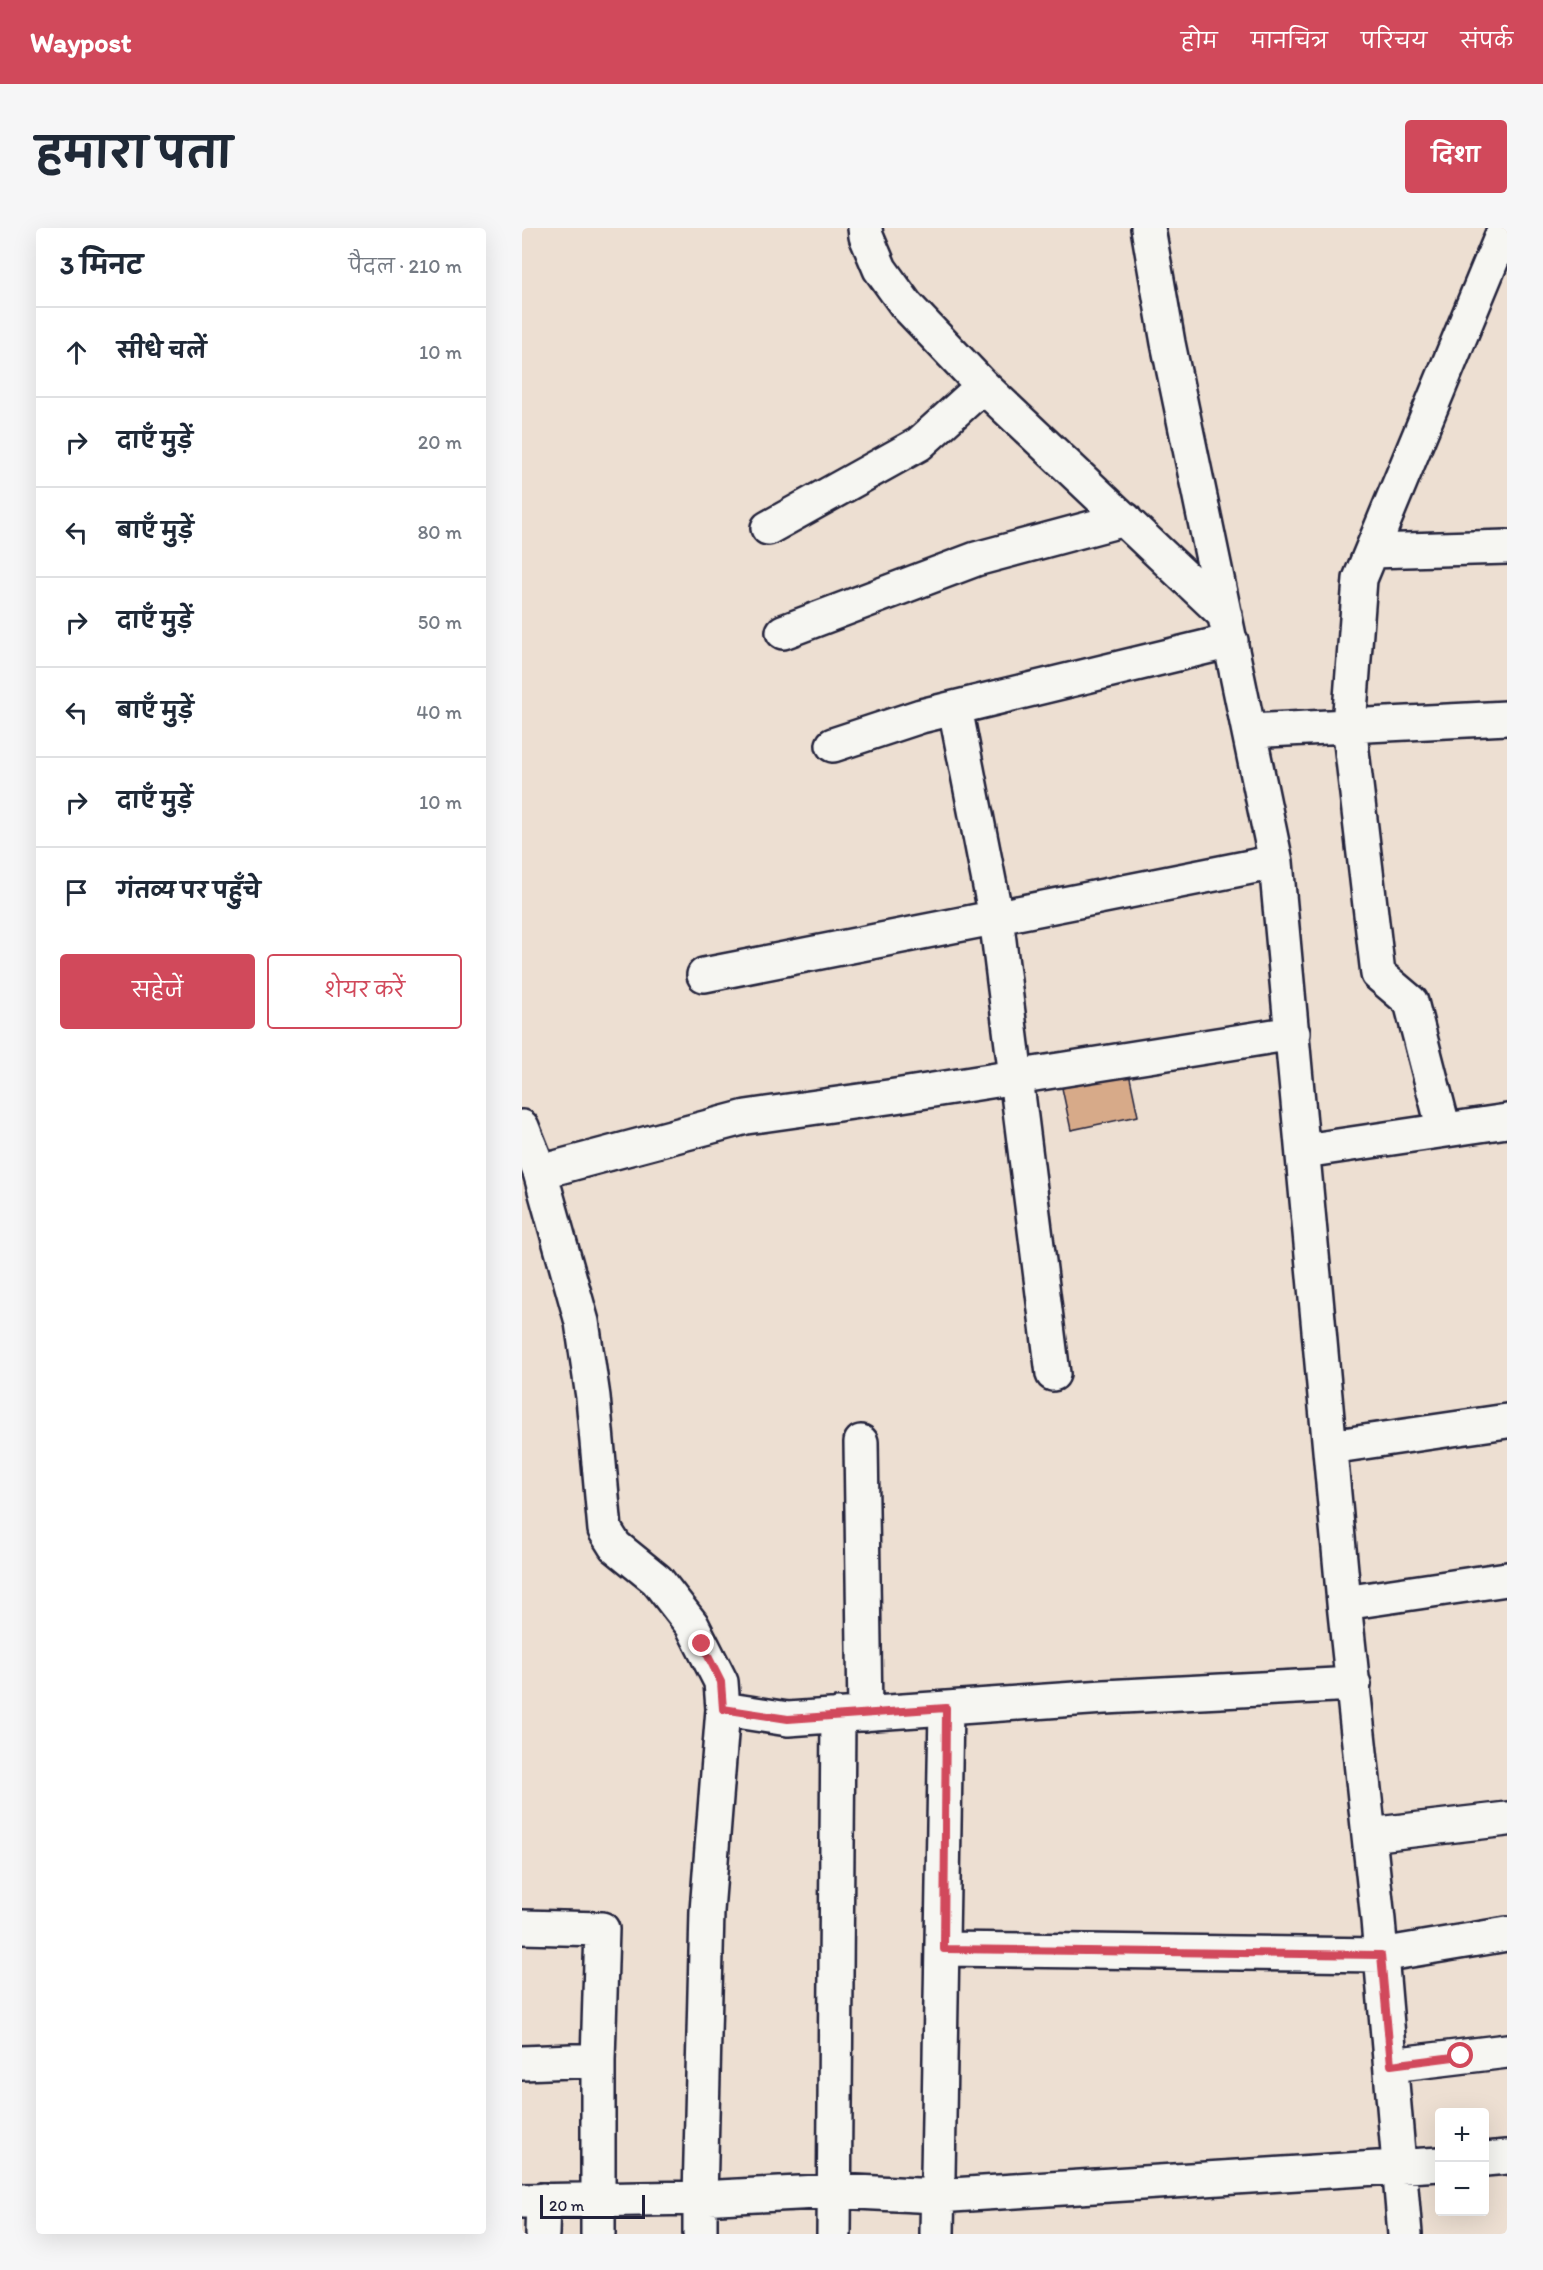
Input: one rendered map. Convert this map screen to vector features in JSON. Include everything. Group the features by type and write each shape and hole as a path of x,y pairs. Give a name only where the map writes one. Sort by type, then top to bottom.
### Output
{"street":[{"path":"866,228 866,236 880,269 906,305 983,387 1125,519 1228,628"},
{"path":"1148,228 1168,343 1276,862 1344,1603 1381,1955 1405,2234"},
{"path":"1444,1130 1411,1002 1378,974 1349,725 1360,579 1505,228"},
{"path":"768,528 919,444 983,387"},
{"path":"783,632 976,559 1125,519"},
{"path":"1372,551 1507,547"},
{"path":"833,745 1228,628"},
{"path":"955,708 996,917 1053,1374"},
{"path":"1249,731 1507,718"},
{"path":"704,975 1276,862"},
{"path":"540,1172 746,1117 1293,1033"},
{"path":"1304,1151 1507,1121"},
{"path":"522,1127 540,1172 582,1322 593,1397 605,1530 615,1546 657,1580 693,1625 721,1682 723,1709 707,1911 700,2234"},
{"path":"1330,1446 1507,1421"},
{"path":"834,2234 861,1442"},
{"path":"1344,1603 1507,1579"},
{"path":"723,1709 788,1719 1354,1684"},
{"path":"937,2234 944,1949 946,1708"},
{"path":"1369,1835 1507,1819"},
{"path":"522,1927 602,1929 598,2060 600,2200 598,2234"},
{"path":"944,1949 1381,1955 1507,1934"},
{"path":"1391,2065 1507,2051"},
{"path":"522,2063 598,2060"},
{"path":"1489,2159 1507,2157"},
{"path":"543,2234 532,2201 700,2198 836,2191 938,2196 1435,2164"}],"building":[{"path":"1129,1073 1138,1116 1071,1130 1062,1088"}],"route":[{"path":"702,1644 721,1682 723,1709 788,1719 946,1708 944,1949 1381,1955 1391,2065 1461,2056"}]}
